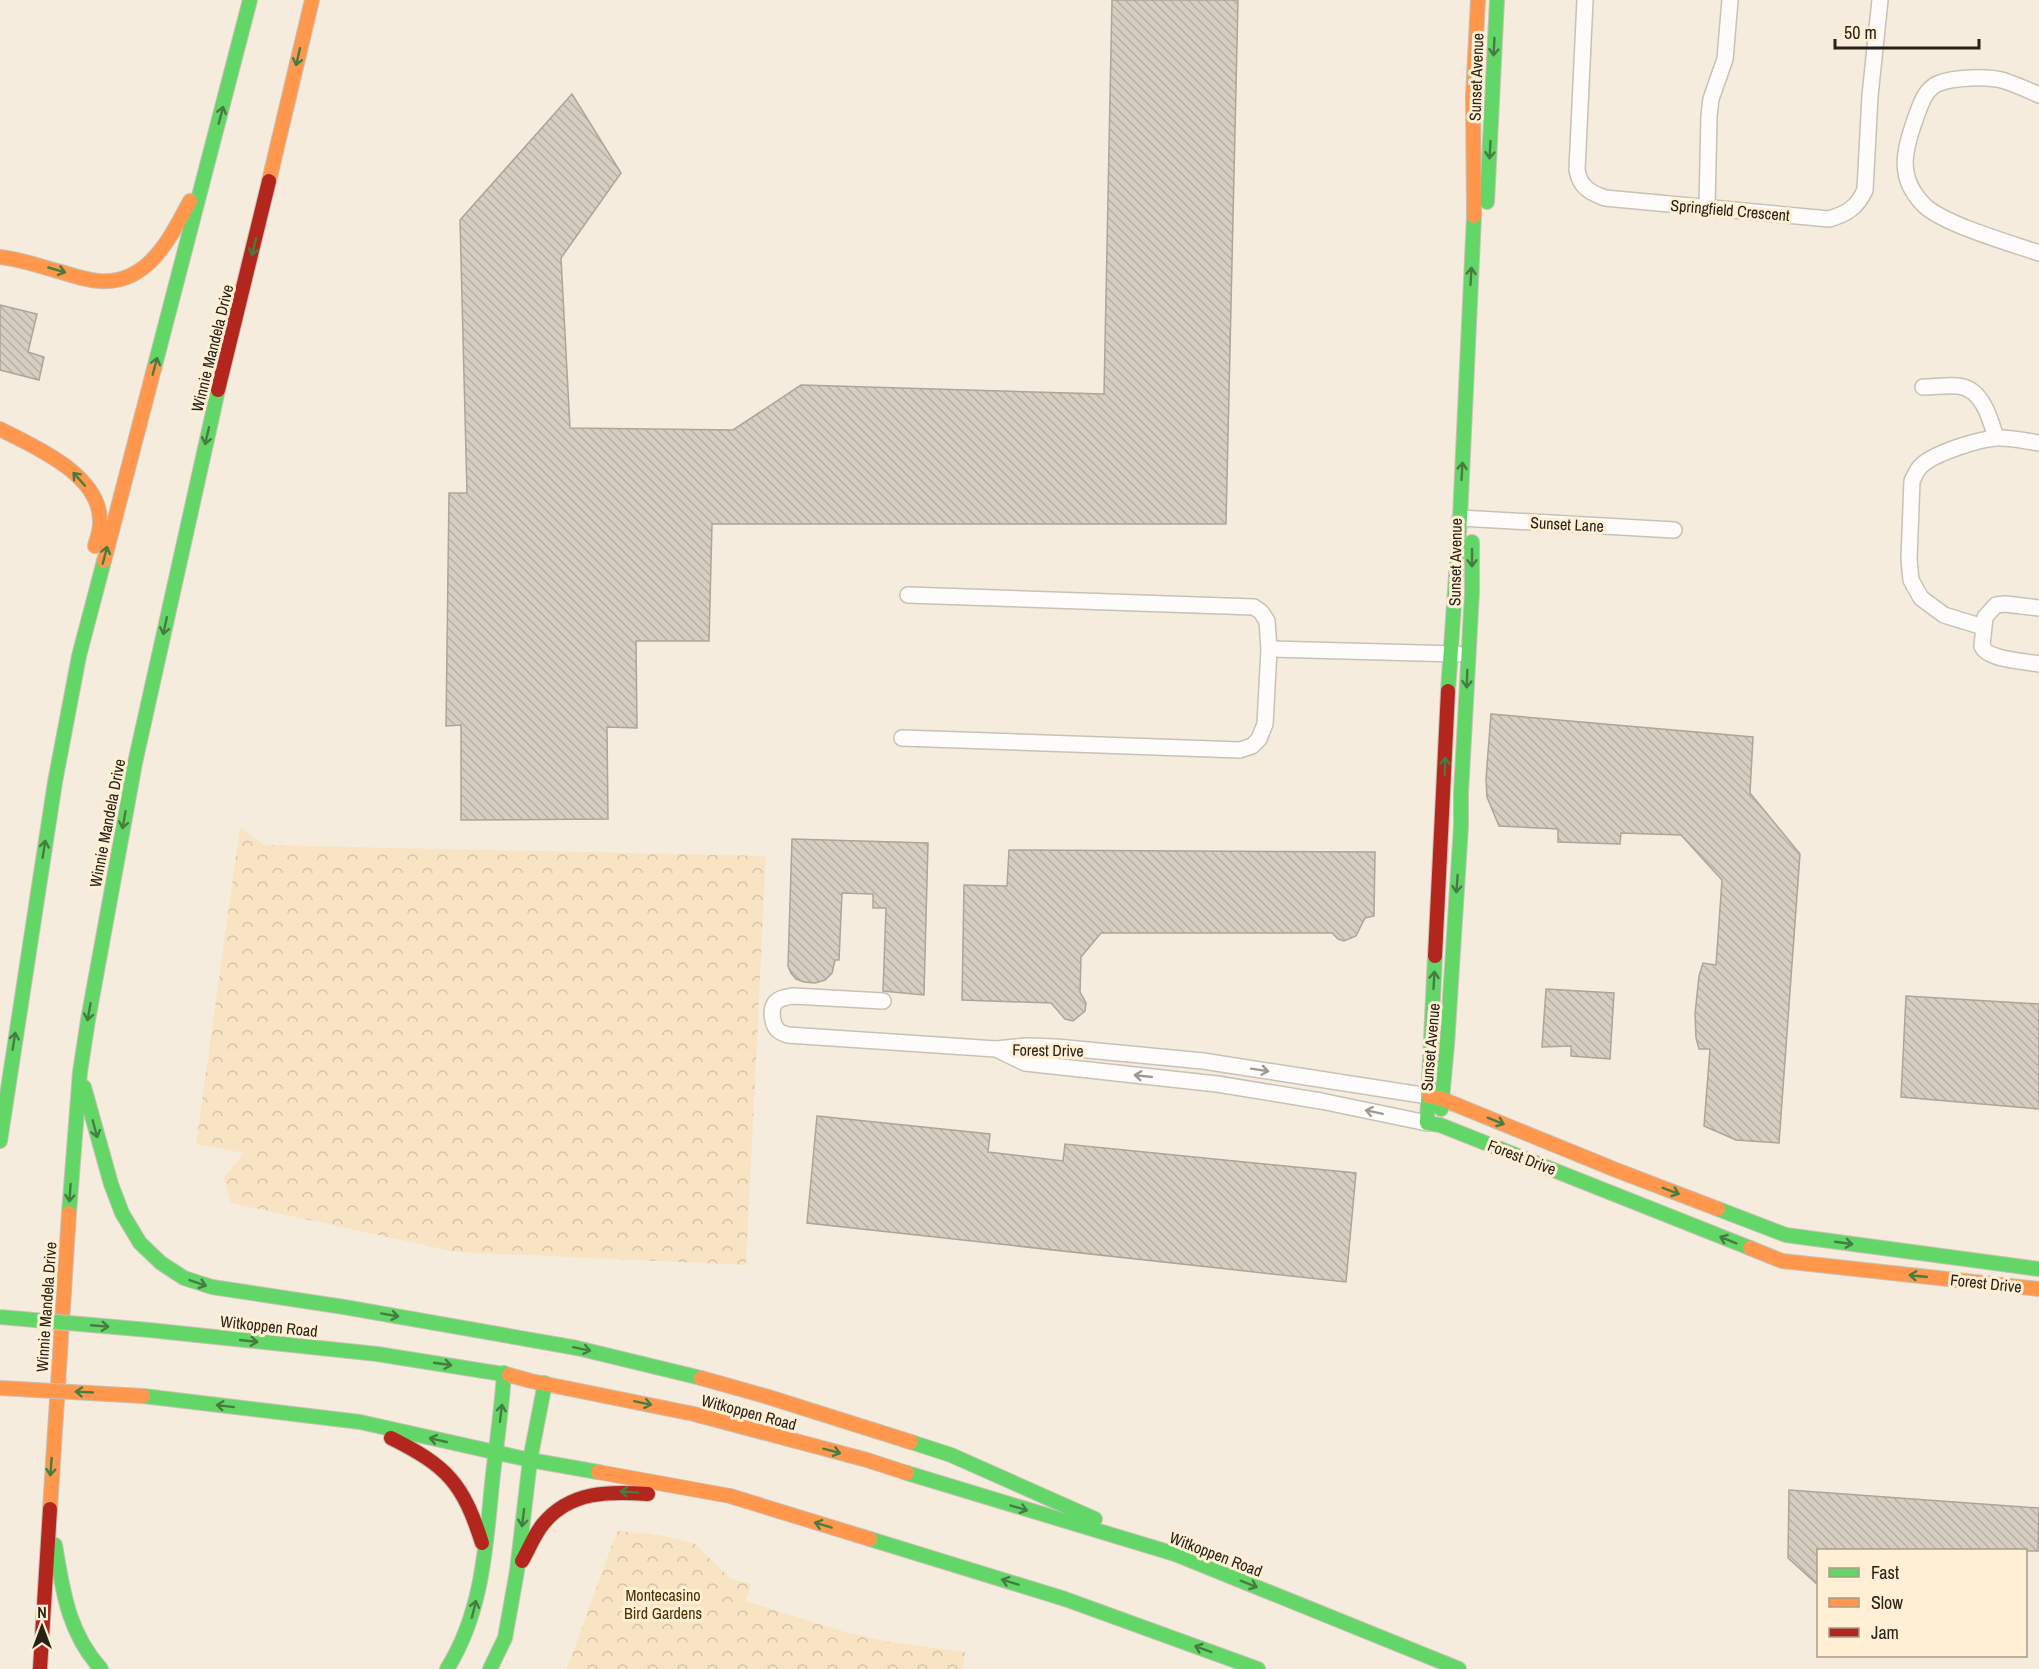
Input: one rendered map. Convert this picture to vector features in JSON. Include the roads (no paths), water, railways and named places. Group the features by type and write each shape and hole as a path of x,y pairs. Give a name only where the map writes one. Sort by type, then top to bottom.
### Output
{"main road":[{"path":"0,1141 54,782 79,656 250,0"},
{"name":"Winnie Mandela Drive","path":"40,1669 48,1509 80,1072 135,763 220,380 252,256 312,0"},
{"name":"Sunset Avenue","path":"1433,1124 1461,826 1472,592 1466,518 1474,206 1473,96 1478,0"},
{"name":"Sunset Avenue","path":"1435,1097 1450,654 1466,518 1497,0"},
{"path":"0,257 14,258 88,279 116,280 140,271 163,250 206,171"},
{"path":"0,429 75,473 95,502 100,518 99,529 80,612 79,656"},
{"path":"80,1072 105,1166 122,1214 140,1243 161,1263 184,1278 212,1287 344,1307 577,1348 754,1393 951,1455 1175,1554"},
{"name":"Forest Drive","path":"1435,1097 1786,1235 2039,1269"},
{"name":"Forest Drive","path":"1433,1124 1782,1261 2039,1289"},
{"name":"Witkoppen Road","path":"0,1317 377,1354 504,1373 694,1414 856,1457 1175,1554 1459,1669"},
{"path":"447,1669 468,1630 478,1593 502,1409 504,1373"},
{"path":"490,1669 505,1638 517,1571 530,1460 544,1383"},
{"path":"0,1388 143,1396 360,1422 530,1460 730,1496 1065,1599 1258,1669"},
{"path":"360,1422 424,1453 457,1482 468,1500 485,1552"},
{"path":"517,1571 542,1525 558,1508 573,1499 612,1491 714,1498 730,1496"},
{"path":"48,1509 68,1610 77,1637 101,1669"}],"street":[{"name":"Springfield Crescent","path":"1585,0 1577,170 1582,186 1605,198 1829,219 1851,210 1861,201 1865,190 1870,96 1880,0"},
{"path":"1707,207 1709,116 1711,99 1725,59 1730,0"},
{"path":"2039,95 2003,81 1975,78 1939,83 1930,88 1922,98 1905,146 1908,180 1914,193 1927,207 1956,223 2039,253"},
{"path":"1923,387 1959,386 1969,389 1987,410 1996,438"},
{"path":"1983,627 1944,615 1921,598 1911,580 1909,559 1912,481 1916,471 1938,454 1996,438 2039,443"},
{"name":"Sunset Lane","path":"1466,518 1674,530"},
{"path":"902,738 1240,750 1252,746 1265,724 1269,649 1268,621 1254,607 908,595"},
{"path":"2039,608 1996,605 1985,617 1982,646 1990,655 2039,664"},
{"path":"1269,649 1468,655"},
{"name":"Forest Drive","path":"883,1001 793,996 776,1002 773,1007 773,1016 776,1028 788,1035 996,1049 1026,1046 1056,1047 1203,1061 1435,1097"},
{"name":"Forest Drive","path":"996,1049 1025,1063 1209,1083 1321,1101 1433,1124"}],"park label":[{"name":"Montecasino Bird Gardens","path":"663,1604"}]}
